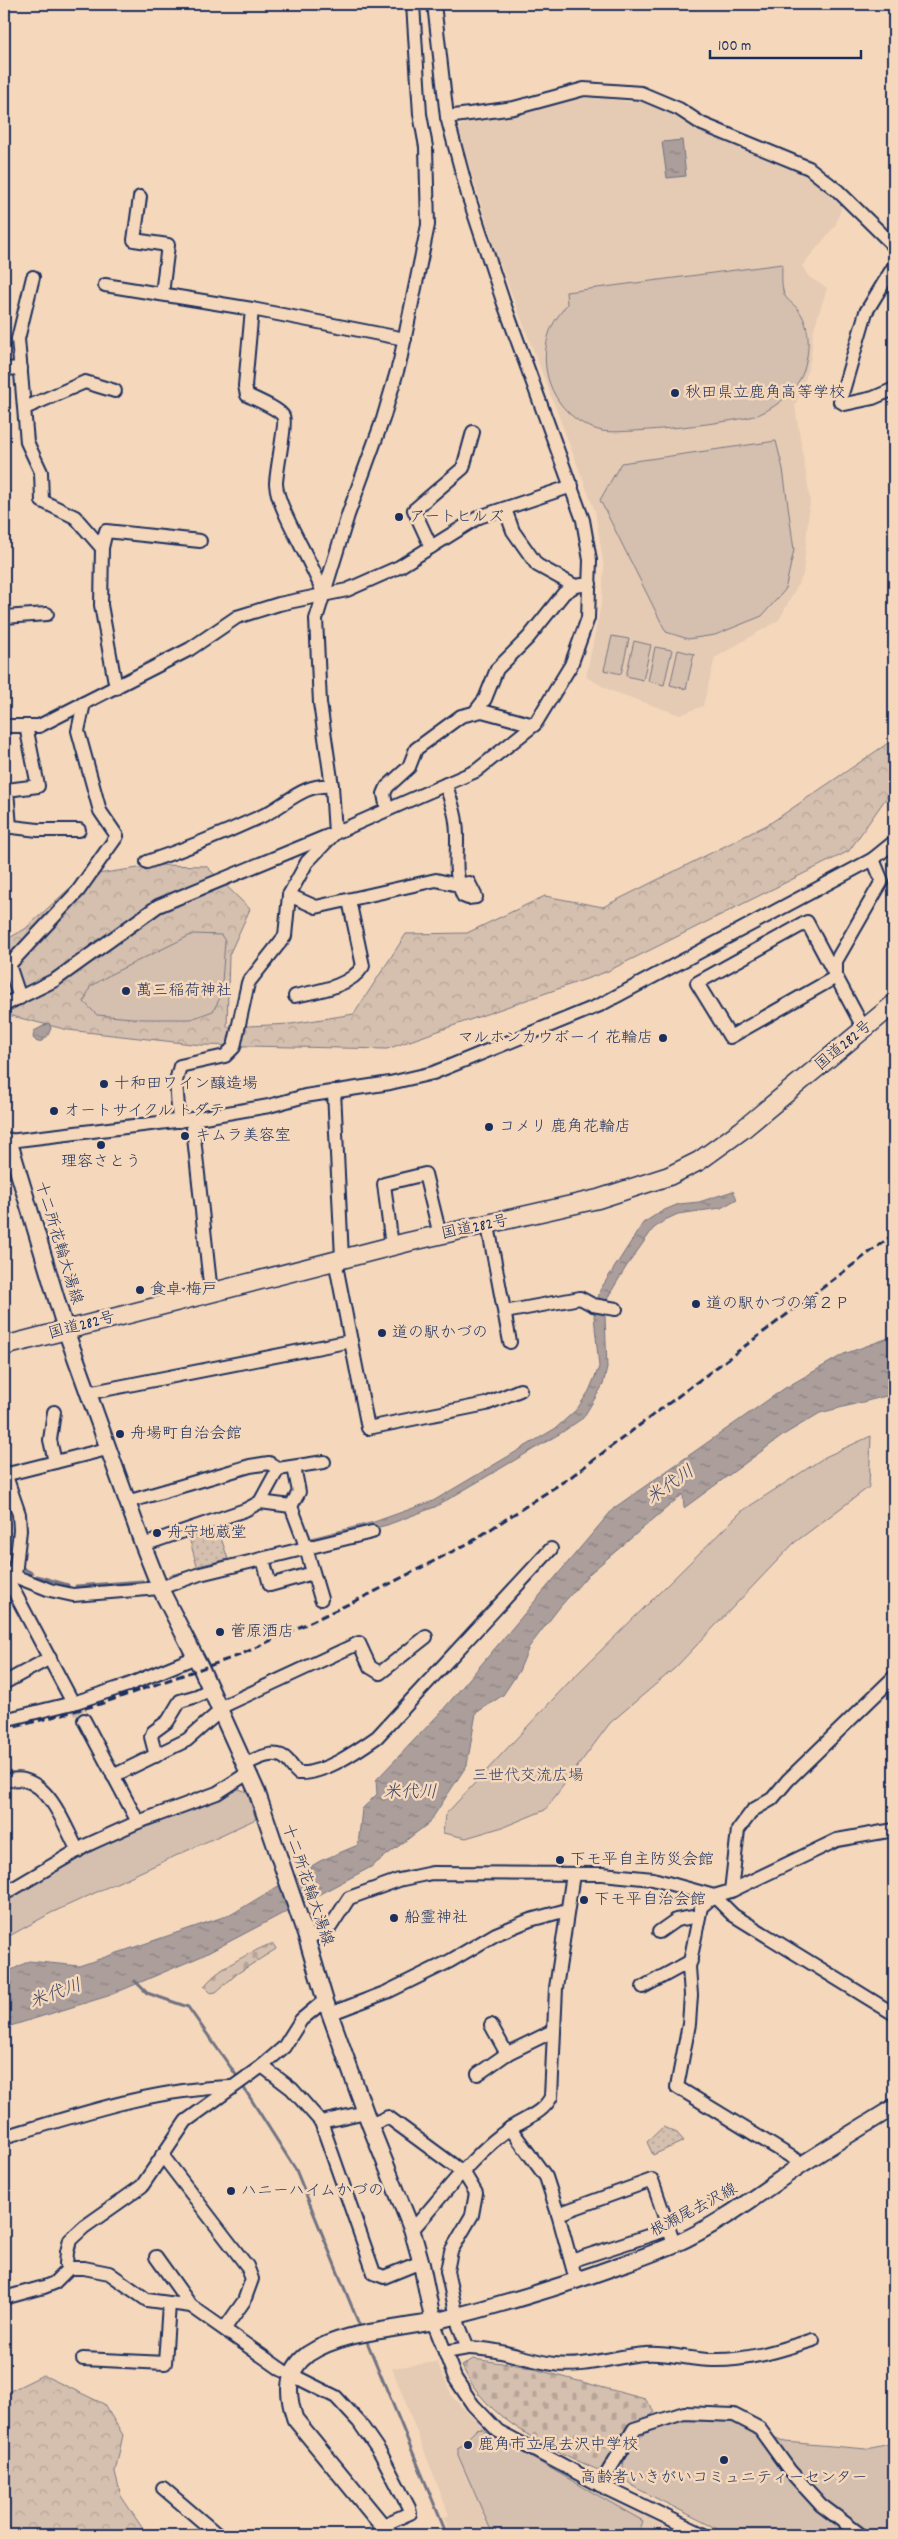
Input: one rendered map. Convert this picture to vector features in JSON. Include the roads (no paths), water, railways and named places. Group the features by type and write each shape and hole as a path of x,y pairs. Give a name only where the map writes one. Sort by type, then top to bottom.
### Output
{"highway":[{"name":"国道282号","path":"4,1346 338,1259 598,1200 669,1176 699,1161 742,1130 894,1004"}],"main road":[{"name":"十二所花輪大湯線","path":"6,1142 66,1331 143,1545 160,1588 196,1657 257,1792 308,1939 328,2006 368,2119 412,2230 434,2322"},
{"name":"根瀬尾去沢線","path":"434,2322 576,2280 674,2244 740,2207 803,2164 894,2107"},
{"path":"385,2531 295,2419 288,2386 291,2375 307,2355 338,2341 434,2322"}],"street":[{"path":"211,1293 185,1120 176,1082 180,1066 225,1056 234,1047 248,983 285,936 290,895 307,862 335,833 332,786 317,664 316,619 348,515 383,419 405,339 428,225 426,147 420,114 413,4"},
{"path":"4,1005 55,980 158,906 335,833 476,771 534,725 570,665 588,618 590,560 583,520 503,301 468,194 447,117 434,4"},
{"path":"447,117 514,108 584,89 640,93 679,109 702,124 809,168 838,191 894,246"},
{"path":"140,197 134,240 168,245 162,294"},
{"path":"894,266 866,312 840,401 844,404 873,398 894,389"},
{"path":"33,277 18,339 27,442 41,472 42,501 75,518 102,548"},
{"path":"105,285 252,309 405,339"},
{"path":"252,309 245,386 247,394 282,414 286,421 279,446 276,485 285,511 318,577 323,593"},
{"path":"4,369 21,368"},
{"path":"25,408 85,382 115,391"},
{"path":"431,547 414,510 463,468 473,432"},
{"path":"4,726 40,726 190,649 237,617 323,593 347,590 399,567 479,517 572,486"},
{"path":"505,509 513,531 537,565 575,586"},
{"path":"116,688 101,605 102,548 106,531 200,541"},
{"path":"475,712 485,699 497,669 528,638 564,593 575,586 590,584"},
{"path":"4,617 47,614"},
{"path":"20,998 9,965 78,891 117,836 100,811 78,731 84,703"},
{"path":"387,810 384,794 387,787 409,767 416,749 461,716 482,711 534,725"},
{"path":"26,726 38,786 7,790 7,827 38,830 79,830"},
{"path":"290,895 316,907 436,880 458,885 455,862 456,822 446,784"},
{"path":"147,862 264,815 294,795 322,785 332,786"},
{"path":"6,1142 185,1120 269,1106 305,1096 390,1082 433,1072 600,1005 873,860 894,842"},
{"path":"836,977 836,961 882,881 873,860"},
{"path":"295,996 327,989 357,975 363,966 349,900"},
{"path":"836,977 730,1037 697,983 807,922 864,1029"},
{"path":"4,959 26,948"},
{"path":"334,1091 338,1259 351,1341 368,1428 486,1404 520,1390"},
{"path":"392,1246 384,1184 425,1174 440,1236"},
{"path":"488,1226 510,1342"},
{"path":"505,1312 580,1298 592,1304 613,1309"},
{"path":"88,1394 351,1341"},
{"path":"54,1412 50,1440 55,1462"},
{"path":"73,1703 8,1577 20,1530 20,1514 4,1473 107,1449"},
{"path":"127,1502 250,1466 269,1464 278,1469 324,1462"},
{"path":"291,1506 300,1492 294,1467"},
{"path":"260,1502 278,1469"},
{"path":"143,1545 244,1510 260,1502 291,1506"},
{"path":"291,1506 321,1599"},
{"path":"8,1577 50,1590 73,1594 160,1588 200,1574 263,1559 304,1543 372,1532"},
{"path":"4,1894 78,1851 138,1822 217,1793 263,1756 278,1754 286,1759 298,1773 308,1774 353,1754 377,1737 551,1548"},
{"path":"263,1559 270,1585 313,1573"},
{"path":"114,1776 187,1740 220,1709 360,1643 370,1667 380,1673 426,1637"},
{"path":"4,1720 73,1703 128,1685 196,1657"},
{"path":"4,1683 50,1658"},
{"path":"731,1891 738,1830 752,1810 772,1799 788,1780 894,1677"},
{"path":"156,1756 152,1737 153,1732 168,1721 180,1701 211,1689"},
{"path":"84,1720 138,1822"},
{"path":"4,1781 22,1779 36,1784 47,1795 78,1851"},
{"path":"803,2164 677,2087 689,2024 691,1995 689,1966 701,1907 714,1896 731,1891 837,1840 894,1830"},
{"path":"308,1939 331,1926 349,1898 399,1880 432,1873 573,1874 653,1879 714,1896 733,1915 894,2014"},
{"path":"412,2230 475,2159 510,2128 546,2107 550,2097 553,2031 573,1874"},
{"path":"69,2268 66,2264 70,2240 84,2227 142,2186 186,2121 248,2074 262,2066 284,2047 301,2020 328,2006 387,1992 442,1965 496,1934 530,1920 567,1910"},
{"path":"658,1932 676,1920 699,1916"},
{"path":"643,1987 691,1961"},
{"path":"491,2025 507,2054"},
{"path":"478,2074 507,2054 553,2031"},
{"path":"262,2066 292,2089 321,2122 374,2273 384,2277 421,2262"},
{"path":"4,2137 135,2098 204,2088 231,2087"},
{"path":"321,2122 388,2117 464,2173 476,2193 472,2215 451,2251 447,2272 463,2340 468,2348"},
{"path":"510,2128 546,2177 576,2280"},
{"path":"162,2155 241,2258 252,2279 244,2301 225,2328"},
{"path":"558,2214 652,2180 674,2244"},
{"path":"571,2261 669,2229"},
{"path":"156,2257 191,2306 291,2375 336,2396 359,2422 381,2454 404,2496 410,2513 385,2531"},
{"path":"4,2298 54,2283 69,2268 84,2268 108,2273 146,2300 191,2306"},
{"path":"83,2359 165,2363 168,2304"},
{"path":"434,2322 455,2378 468,2398 498,2431 600,2485 704,2535"},
{"path":"445,2352 468,2348 488,2348 554,2364 575,2365 644,2354 674,2354 712,2360 733,2359 764,2355 813,2340"},
{"path":"600,2485 634,2429 684,2413 734,2415 759,2428 790,2471 821,2505 861,2535"},
{"path":"163,2488 204,2531 218,2535"}],"water":[{"path":"682,140 686,176 667,178 662,142"},
{"path":"49,1023 51,1028 48,1036 43,1041 37,1042 33,1038 34,1031"},
{"path":"733,1191 737,1199 721,1208 678,1214 665,1220 653,1229 626,1267 608,1297 605,1316 607,1368 603,1385 583,1418 561,1433 435,1507 387,1525 308,1545 307,1539 374,1522 433,1501 556,1428 577,1409 589,1391 599,1367 594,1316 600,1290 643,1223 662,1211 679,1204 699,1202"},
{"name":"米代川","path":"894,1336 894,1394 820,1413 785,1434 684,1508 683,1494 589,1574 559,1608 529,1647 519,1671 503,1695 476,1713 467,1765 429,1823 371,1867 202,1956 108,1996 4,2028 4,1974 29,1961 79,1966 232,1914 320,1861 358,1845 362,1809 377,1794 376,1780 441,1712 614,1508 785,1388 844,1354"}],"waterway":[{"path":"4,1561 12,1563"},
{"path":"19,1566 32,1573"},
{"path":"170,1576 188,1572"},
{"path":"37,1576 68,1585"},
{"path":"76,1586 142,1581"},
{"path":"135,1981 147,1993 188,2007 239,2079"},
{"path":"242,2085 296,2170 361,2329"},
{"path":"365,2337 447,2535"}],"tunnel":[{"path":"73,1703 84,1720"}],"railway":[{"path":"4,1730 100,1704 240,1655 370,1594 471,1542 572,1476 894,1234"}],"place":[{"name":"秋田県立鹿角高等学校","path":"675,393"},
{"name":"アートヒルズ","path":"399,517"},
{"name":"萬三稲荷神社","path":"126,991"},
{"name":"マルホンカウボーイ 花輪店","path":"663,1038"},
{"name":"十和田ワイン醸造場","path":"104,1084"},
{"name":"オートサイクル トダテ","path":"54,1111"},
{"name":"コメリ 鹿角花輪店","path":"489,1127"},
{"name":"キムラ美容室","path":"185,1136"},
{"name":"理容さとう","path":"101,1145"},
{"name":"食卓 梅戸","path":"140,1290"},
{"name":"道の駅かづの第２Ｐ","path":"696,1304"},
{"name":"道の駅かづの","path":"382,1333"},
{"name":"舟場町自治会館","path":"120,1434"},
{"name":"舟守地蔵堂","path":"157,1533"},
{"name":"菅原酒店","path":"220,1632"},
{"name":"下モ平自主防災会館","path":"560,1860"},
{"name":"下モ平自治会館","path":"584,1900"},
{"name":"船霊神社","path":"394,1918"},
{"name":"ハニーハイムかづの","path":"231,2191"},
{"name":"鹿角市立尾去沢中学校","path":"468,2445"},
{"name":"高齢者いきがいコミュニティーセンター","path":"724,2460"}],"park label":[{"name":"三世代交流広場","path":"528,1776"}]}
